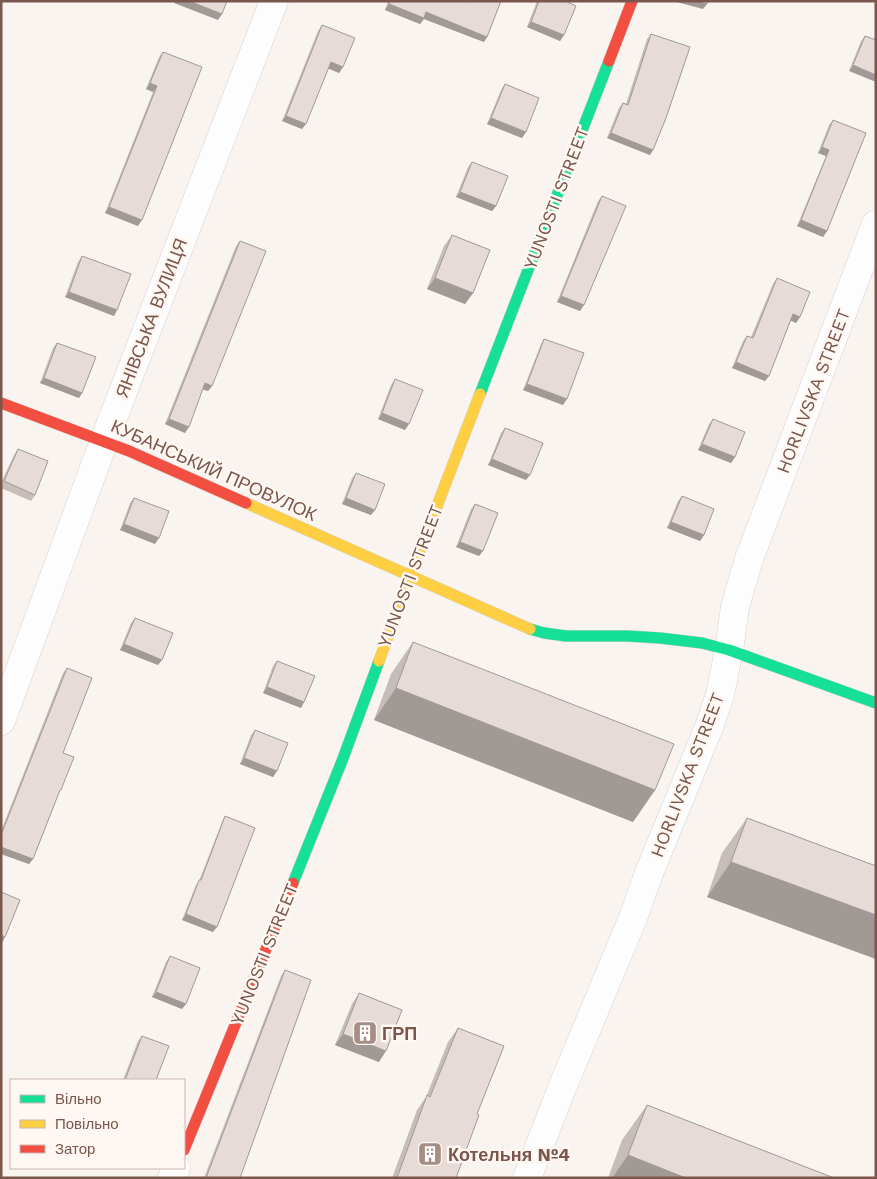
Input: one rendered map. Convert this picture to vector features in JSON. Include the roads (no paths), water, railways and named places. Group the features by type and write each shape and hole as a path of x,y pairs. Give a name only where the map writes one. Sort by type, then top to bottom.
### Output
{"street":[{"name":"ЯНІВСЬКА ВУЛИЦЯ","path":"1,721 104,440 274,1"},
{"name":"YUNOSTI STREET","path":"185,1148 342,761 410,576 632,1"},
{"name":"HORLIVSKA STREET","path":"527,1178 709,727 720,695 735,607 749,559 876,224"},
{"name":"КУБАНСЬКИЙ ПРОВУЛОК","path":"1,403 104,440 524,627 544,633 566,636 627,636 702,643 729,650 876,703"}],"place":[{"name":"ГРП","path":"365,1033"},
{"name":"Котельня №4","path":"430,1154"}]}
